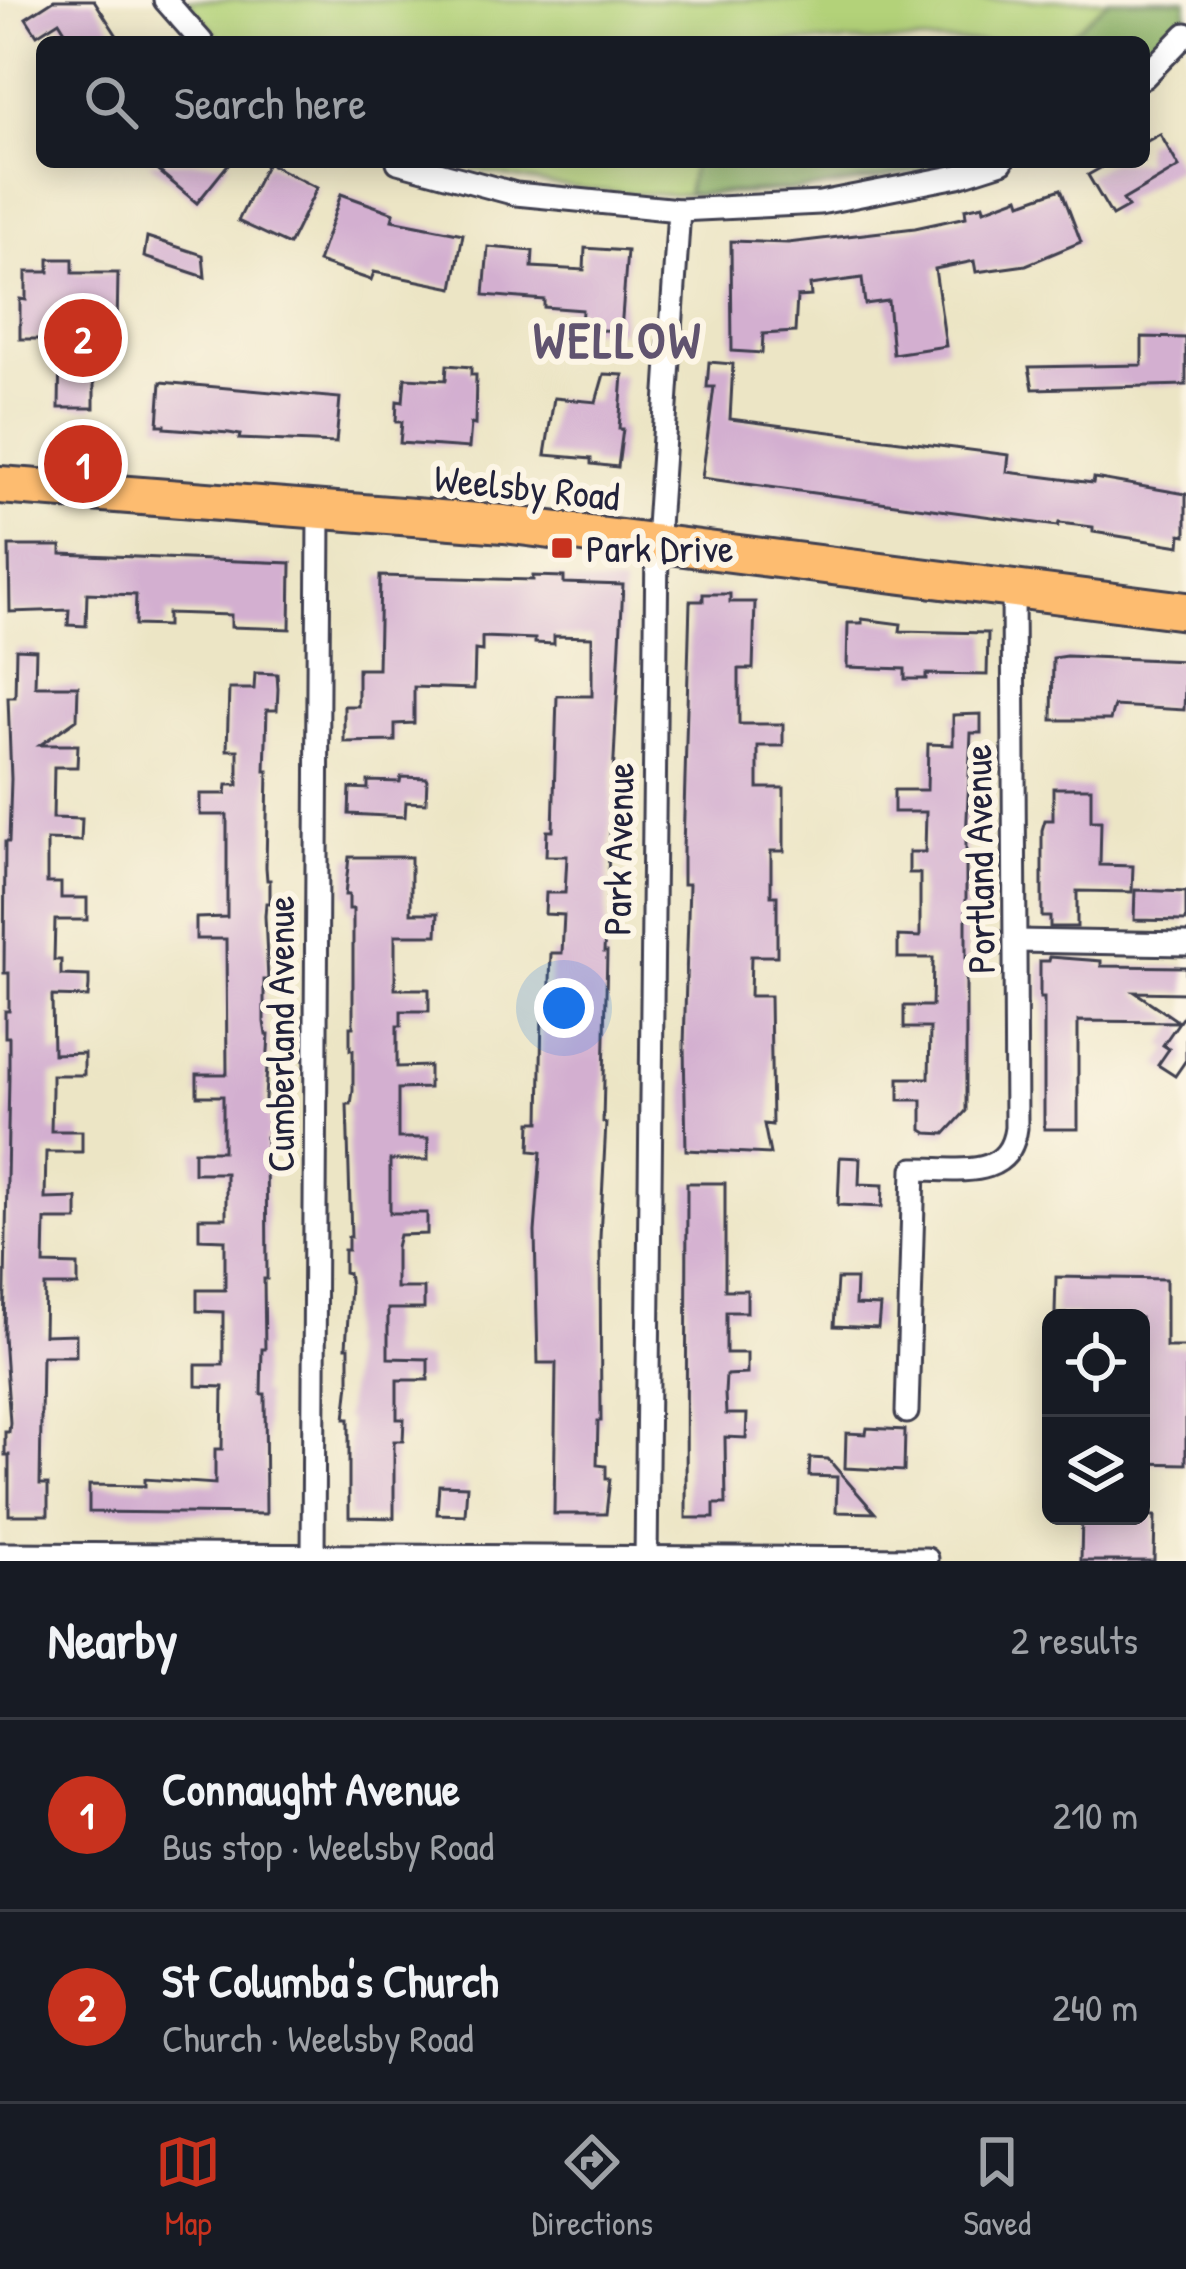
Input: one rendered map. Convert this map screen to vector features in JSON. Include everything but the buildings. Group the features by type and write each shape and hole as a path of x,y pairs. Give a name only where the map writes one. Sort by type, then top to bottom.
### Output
{"highway":[{"name":"Weelsby Road","path":"0,485 504,524 1186,611"}],"street":[{"path":"165,0 197,36"},
{"path":"1150,71 1186,34"},
{"path":"420,168 516,194 679,210 820,203 983,168"},
{"name":"Park Avenue","path":"646,1559 657,542 679,210"},
{"name":"Cumberland Avenue","path":"314,1557 319,511"},
{"name":"Portland Avenue","path":"907,1412 914,1169 985,1168 998,1163 1009,1155 1016,1128 1013,590"},
{"path":"1016,941 1186,944"},
{"path":"0,1554 927,1559"}],"green space":[{"path":"187,0 1186,0 1186,19 1150,56 1150,36 218,36"},
{"path":"1109,0 1186,0 1186,19 1150,56 1150,36 1069,36"},
{"path":"472,168 930,168 831,186 702,195 637,193"},
{"path":"692,168 925,168 820,188 687,194"}],"place":[{"name":"St Columba's Church","path":"83,338"},
{"name":"Connaught Avenue","path":"83,464"},
{"name":"Park Drive","path":"562,548"}],"district":[{"name":"WELLOW","path":"618,340"}]}
